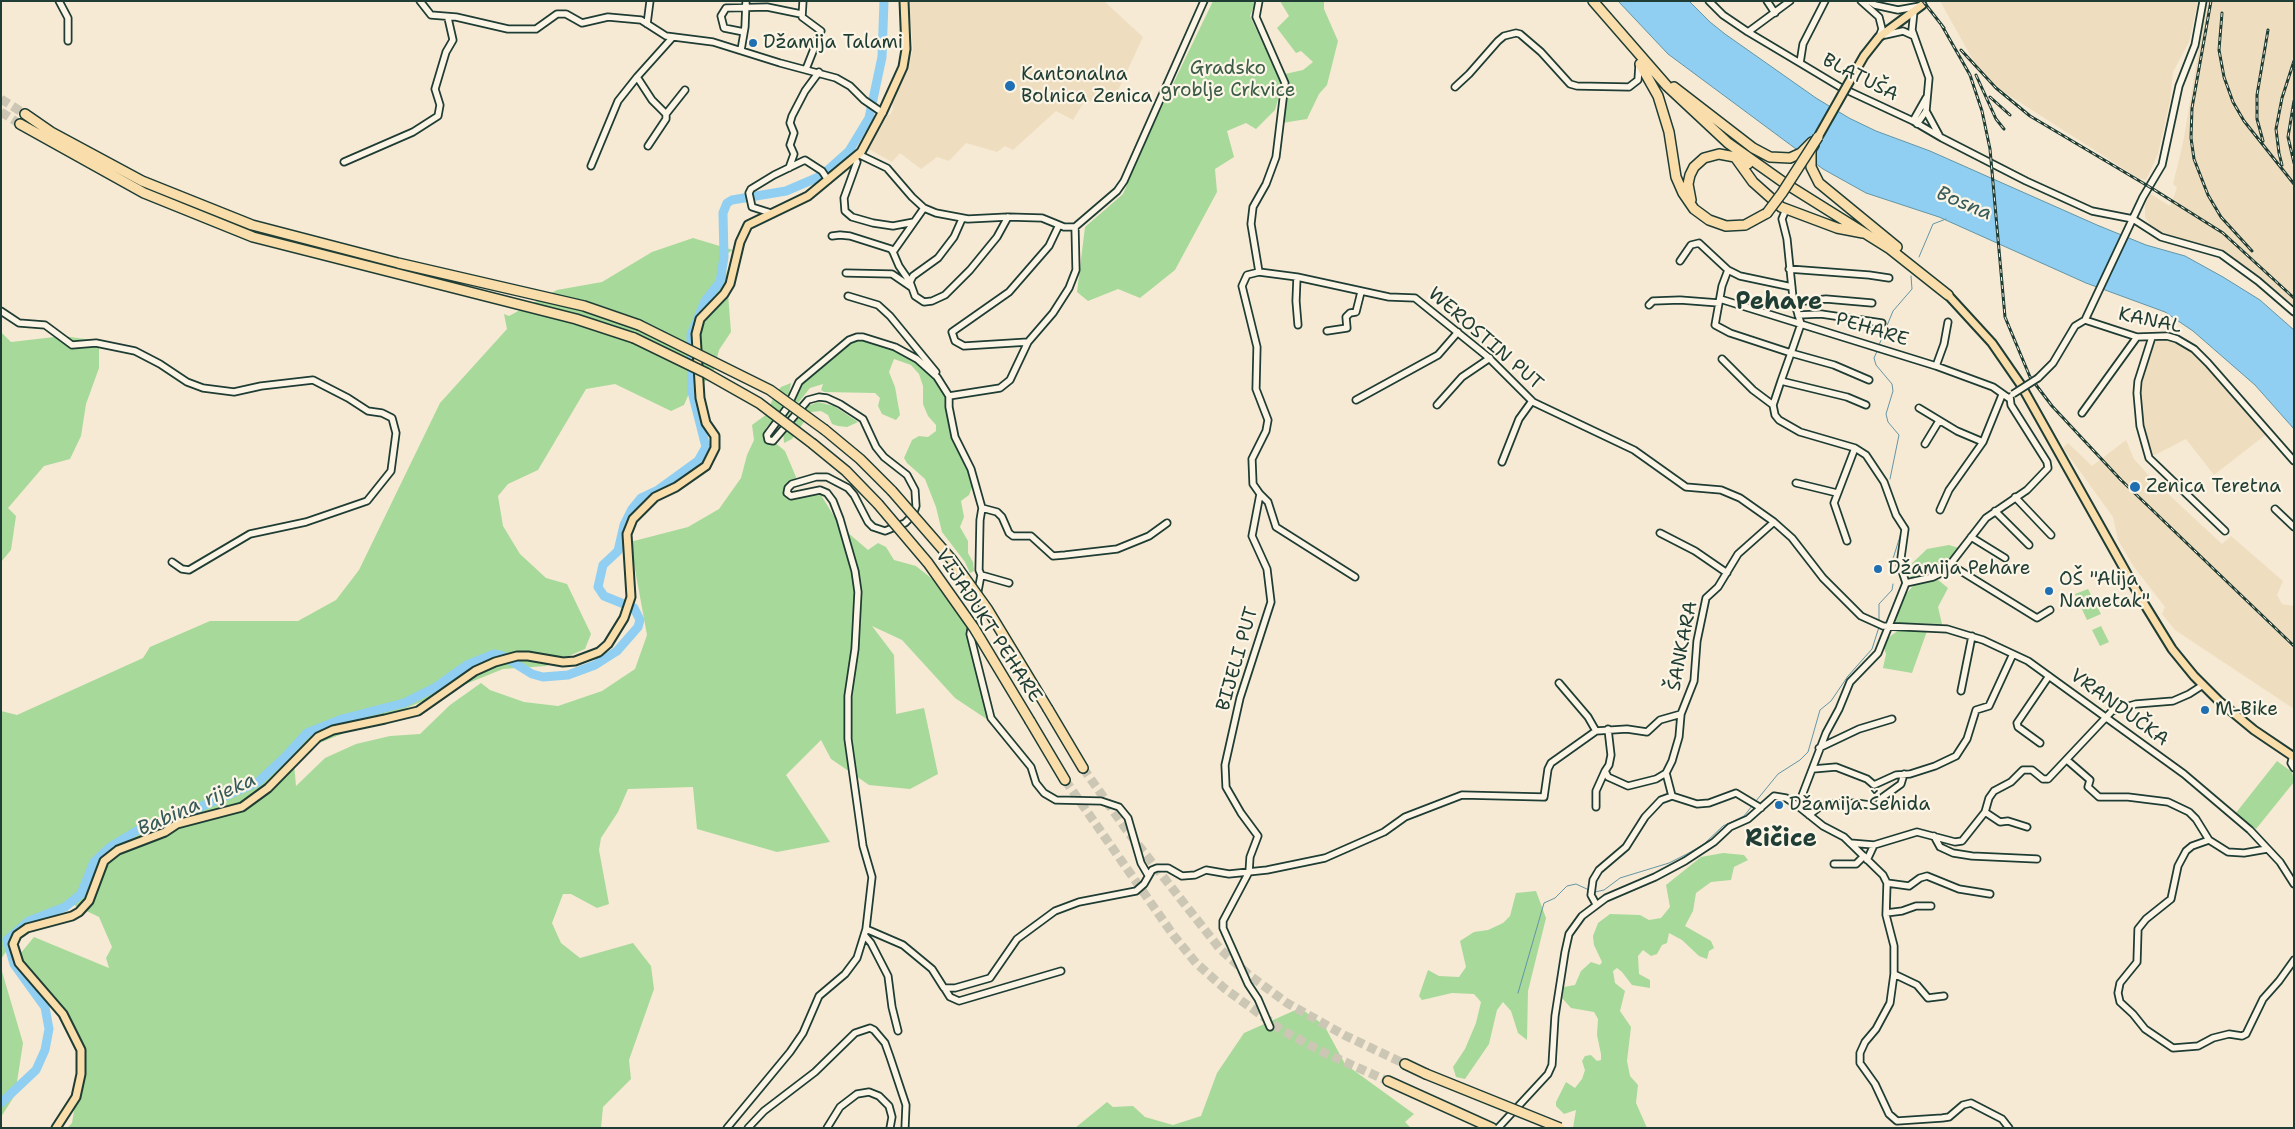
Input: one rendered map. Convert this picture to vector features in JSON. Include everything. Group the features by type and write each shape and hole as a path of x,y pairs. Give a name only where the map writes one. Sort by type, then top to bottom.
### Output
{"highway":[{"path":"1592,1 1680,100 1712,130 1744,155 1908,262 1948,295"},
{"path":"1616,29 1622,42 1639,63 1658,96 1669,132 1676,177 1688,202 1703,216 1718,224 1735,226 1753,222 1767,212 1782,193 1818,137"},
{"path":"1616,29 1628,37 1673,86 1753,148 1776,159 1790,158 1801,153 1818,137"},
{"name":"VIJADUKT PEHARE","path":"25,114 51,132 142,181 252,225 398,263 584,306 640,325 770,390 825,430 860,459 892,491 952,560 988,610 1083,768"},
{"name":"VIJADUKT PEHARE","path":"20,124 97,168 182,210 253,237 576,319 634,338 706,373 759,403 846,471 878,504 928,562 974,628 1065,780"},
{"path":"1818,137 1811,150 1813,173 1825,189 1928,272 1948,295"},
{"path":"1703,216 1691,201 1688,184 1690,175 1700,162 1711,155 1719,154 1735,157 1794,193 1814,201"},
{"path":"1735,157 1753,182 1786,209 1837,228 1866,233"},
{"path":"1405,1064 1560,1128"},
{"path":"1388,1081 1492,1128"}],"main road":[{"path":"56,1128 76,1097 81,1074 81,1050 63,1014 19,963 13,944 17,935 27,928 72,916 79,912 89,901 104,861 118,850 165,832 177,824 242,807 268,788 318,737 333,730 358,726 418,710 476,671 495,662 517,656 528,656 563,662 589,657 599,652 608,644 624,618 631,596 628,534 633,519 655,498 676,487 706,466 715,448 715,436 706,423 700,398 696,326 704,313 724,294 730,284 740,242 748,225 808,196 826,176 857,157 903,67 906,48 904,1"},
{"path":"1818,137 1864,56 1879,38 1922,5"},
{"path":"1948,295 1983,333 2013,374 2153,620 2172,648 2203,685 2241,720 2293,756"}],"street":[{"path":"59,1 68,18 68,41"},
{"path":"420,1 431,15 448,18 456,17 508,29 536,29 557,14 566,14 582,22 608,17 641,20 672,38 713,42 780,64 819,72 850,86 879,111"},
{"path":"647,24 650,1"},
{"path":"802,1 802,17 820,30 806,69"},
{"path":"914,222 893,226 873,223 852,217 845,211 844,198 857,162 857,157 888,168 912,197 924,208 936,213 962,219 1008,216 1042,218 1059,225 1075,227 1117,191 1124,181 1204,1"},
{"path":"1259,1 1256,17 1285,84 1276,157 1266,184 1253,207 1251,224 1259,272"},
{"path":"1709,1 1723,15 1800,63"},
{"path":"1767,1 1775,13"},
{"path":"1748,32 1790,1"},
{"path":"1861,1 1879,16 1882,29 1879,38"},
{"path":"1869,1 1874,5 1898,10 1922,5"},
{"path":"1798,806 1820,748 1850,682 1878,653 1882,626 1906,583 1941,574 1951,565 1986,518 2027,490 2048,468 2047,462 2014,411 2011,396 2038,378 2053,363 2075,326 2085,320 2129,227 2162,165 2179,86 2195,45 2202,1"},
{"name":"BLATUŠA","path":"1825,2 1804,44 1800,63 1840,87 2092,211 2133,219"},
{"path":"744,32 726,30 721,16 726,8 746,4 801,14"},
{"path":"740,50 744,32 746,4"},
{"path":"1914,11 1912,30 1929,78 1926,111 1915,123"},
{"path":"344,162 413,132 438,116 440,105 436,89 446,52 453,40 448,18"},
{"path":"1879,38 1900,31 1907,32 1915,38"},
{"path":"1455,87 1470,74 1498,41 1504,36 1516,33 1520,34 1541,52 1570,84 1577,86 1629,87 1638,80 1639,63"},
{"path":"591,166 618,101 672,38"},
{"path":"789,168 794,154 790,145 794,133 790,124 792,116 805,91 819,72"},
{"path":"637,77 652,100 666,114"},
{"path":"648,146 666,119 666,114 685,90"},
{"path":"1915,123 1928,94"},
{"path":"1926,111 1942,138"},
{"path":"771,214 752,207 749,196 754,187 805,160 826,176"},
{"path":"893,252 924,208"},
{"path":"1786,209 1782,220 1787,239 1794,302 1801,324 1773,405 1775,415 1779,420 1800,432 1855,448 1866,455 1884,482 1896,515 1905,529 1900,565 1906,583"},
{"path":"832,236 840,234 850,236 891,249 915,296 924,302 932,302 945,295 970,270 997,237 1008,216"},
{"path":"910,284 913,276 941,254 954,237 962,219"},
{"path":"2133,219 2161,236 2221,254 2294,312"},
{"path":"1028,342 964,346 955,341 952,332 1009,292 1049,246 1059,225"},
{"path":"949,396 1000,388 1010,380 1028,342 1053,313 1069,288 1076,270 1075,227"},
{"path":"1680,261 1691,245 1699,243 1728,270 1747,278 1792,287"},
{"path":"1728,270 1722,286 1714,321 1720,328 1791,354 1834,365 1869,380"},
{"path":"1789,270 1889,278"},
{"name":"WEROSTIN PUT","path":"1259,272 1297,277 1360,292 1390,297 1415,298 1490,358 1532,401 1634,450 1686,487 1721,490 1740,498 1774,522 1792,538 1808,560 1861,616 1882,626"},
{"name":"BIJELI PUT","path":"1259,272 1247,274 1242,291 1257,347 1256,389 1268,420 1266,431 1252,459 1253,484 1260,494 1252,536 1267,569 1271,602 1240,698 1225,774 1226,787 1229,794 1258,836 1250,857 1249,872 1223,921 1224,928 1248,984 1258,999 1270,1026"},
{"path":"846,273 866,275 892,274 910,284"},
{"path":"1297,277 1298,325"},
{"path":"1327,331 1347,328 1346,317 1350,313 1356,312 1360,292"},
{"path":"848,296 878,305 890,316 935,370 949,396 949,408 955,437 972,469 982,508 979,570 981,574 970,634 991,718 1031,767 1036,783 1044,793 1056,800 1101,801 1119,807 1128,818 1141,863 1148,875"},
{"path":"1794,302 1826,299 1872,303"},
{"name":"PEHARE","path":"1649,305 1653,301 1720,301 1878,347 1936,366 1993,387 2002,395 2011,396"},
{"path":"1,311 20,323 45,325 72,345 96,343 134,352 160,364 186,382 203,388 234,392 261,386 313,380 368,411 382,413 392,418 396,433 391,471 367,502 306,522 250,534 189,570 182,569 172,562"},
{"path":"1798,315 1820,314 1882,323"},
{"name":"KANAL","path":"2085,320 2138,337 2167,336 2194,349 2256,416 2294,461"},
{"path":"1936,366 1944,344 1948,322"},
{"path":"1356,400 1438,355 1458,332"},
{"path":"727,1128 790,1052 803,1033 819,996 845,974 857,958 865,936 872,874 863,846 848,739 848,696 855,649 858,592 855,571 833,501 826,493 820,490 791,496 787,490 792,484 803,480 827,477 848,488 854,495 868,522 873,527 885,531 905,523 913,514 916,497 912,482 907,474 884,457 873,441 863,419 827,398 818,397 808,400 773,441 768,440 767,435 787,408 799,382 849,340 863,337 895,347 917,359 937,376"},
{"path":"2082,413 2138,337"},
{"path":"2152,337 2138,381 2137,393 2140,426 2149,458 2225,531"},
{"path":"1437,404 1462,377 1490,358"},
{"path":"1722,359 1753,390 1773,405"},
{"path":"1781,381 1858,400 1866,405"},
{"path":"1940,510 1949,490 1983,442 2002,395"},
{"path":"1502,462 1519,419 1532,401"},
{"path":"1918,408 1939,421 1983,442"},
{"path":"1925,444 1939,421"},
{"path":"1847,541 1834,504 1855,448"},
{"path":"1796,483 1837,493"},
{"path":"1260,494 1268,502 1276,527 1355,577"},
{"path":"2015,497 2051,534"},
{"path":"982,508 997,512 1013,536 1031,536 1053,556 1118,548 1149,536 1167,523"},
{"path":"2275,509 2294,526"},
{"path":"1995,512 2028,545"},
{"name":"ŠANKARA","path":"1666,773 1672,761 1679,737 1682,714 1694,681 1695,656 1706,598 1718,588 1738,554 1774,522"},
{"path":"1660,533 1695,551 1726,573"},
{"path":"1971,537 2005,558"},
{"path":"1951,565 2037,618 2050,610"},
{"path":"981,574 1009,583"},
{"name":"VRANDUČKA","path":"1882,626 1947,629 1972,636 2028,661 2184,774 2250,830 2280,862 2294,884"},
{"path":"1961,691 1972,636"},
{"path":"1813,769 1836,767 1867,779 1874,785 1889,778 1935,766 1956,756 1967,739 1976,710 1989,706 2013,654"},
{"path":"2040,743 2018,727 2017,723 2049,676"},
{"path":"1559,683 1588,717 1596,731"},
{"path":"1850,842 1874,845 1914,832 1955,842 1962,841 1985,812 1991,795 2011,782 2023,770 2032,770 2045,780 2067,760 2105,716 2112,711 2120,708 2173,701 2203,685"},
{"path":"945,989 990,978 1018,939 1055,911 1079,902 1136,891 1144,884 1152,870 1163,867 1182,876 1206,870 1229,874 1325,858 1384,832 1405,817 1462,795 1544,797 1548,769 1551,762 1596,731 1608,729 1647,732 1660,720 1682,714"},
{"path":"1820,748 1860,729 1892,719"},
{"path":"1596,807 1596,791 1609,765 1611,755 1608,729"},
{"path":"2293,756 2291,763 2294,768"},
{"path":"2067,760 2090,780 2088,787 2098,797 2128,797 2168,802 2189,812 2196,818 2209,840 2228,852 2236,854 2267,849"},
{"path":"1605,771 1608,777 1624,786 1648,782 1666,773 1672,796"},
{"path":"1809,815 1821,806 1830,804 1856,803 1877,806 1884,796 1901,784 1904,774"},
{"path":"1596,904 1592,891 1593,880 1599,870 1626,848 1652,809 1661,800 1672,796 1703,804 1736,793 1756,805"},
{"path":"1498,1128 1548,1074 1552,1065 1555,1016 1569,934 1582,916 1596,904 1685,861 1714,842 1730,827 1748,818 1756,805 1774,796 1786,798 1850,842 1883,875 1887,883 1886,913 1894,946 1894,974 1890,1002 1876,1029 1865,1042 1860,1053 1860,1063 1875,1084 1893,1119 1897,1121 1949,1117 1963,1105 1971,1103 2002,1119 2009,1128"},
{"path":"1985,812 1998,821 2008,821 2027,827"},
{"path":"1934,836 1940,847 1953,853 1972,856 2038,859"},
{"path":"2209,840 2192,846 2186,851 2178,866 2171,899 2146,919 2138,929 2137,962 2120,983 2118,993 2120,1002 2145,1029 2173,1048 2198,1046 2214,1038 2229,1034 2242,1036 2246,1034 2263,999 2280,981 2294,960"},
{"path":"1834,864 1856,864 1865,858 1874,845"},
{"path":"1887,883 1909,886 1920,878 1927,876 1959,889 1990,894"},
{"path":"1886,913 1902,911 1916,906 1931,906"},
{"path":"866,929 903,945 914,952 932,969 950,997 959,1001 1061,971"},
{"path":"865,936 871,943 888,976 892,1007 898,1031"},
{"path":"1894,974 1917,984 1928,998 1944,996"},
{"path":"748,1128 764,1111 816,1072 854,1033 870,1028 885,1043 890,1057 906,1105 905,1128"},
{"path":"827,1128 840,1107 857,1094 869,1092 880,1096 889,1106 892,1117 890,1128"}],"shaded area":[{"name":"Kantonalna Bolnica Zenica","path":"909,1 1105,2 1143,37 1114,99 1084,102 1073,120 1056,111 1013,150 1005,146 997,152 966,143 949,161 937,157 921,169 900,153 892,162 867,148 885,116 891,114 893,108 891,101 906,73 913,49"},
{"path":"1940,1 2198,1 2189,42 2173,72 2170,101 2158,154 2146,180 2138,178 1999,89 1975,64"},
{"path":"2207,1 2294,1 2294,310 2210,248 2163,235 2152,228 2145,217 2145,203 2149,193 2170,206 2177,188 2173,184 2183,143"},
{"path":"2167,337 2193,349 2268,433 2214,475 2186,439 2149,458 2137,393 2151,338"},
{"path":"2126,440 2134,459 2152,479 2222,544 2231,536 2283,581 2277,595 2282,604 2294,606 2294,709 2175,630 2162,614 2165,607 2134,567 2118,540 2113,517 2063,448 2068,443 2092,466"}],"green space":[{"name":"Gradsko groblje Crkvice","path":"1213,1 1256,1 1250,16 1282,85 1275,110 1256,129 1246,123 1227,131 1234,157 1215,169 1217,192 1175,270 1140,298 1118,289 1088,301 1077,292 1085,227 1123,194 1144,144"},
{"path":"1280,1 1324,1 1324,9 1338,41 1327,85 1319,94 1307,119 1282,123 1285,74 1303,70 1313,62 1301,51 1296,53 1277,28 1289,16"},
{"path":"693,238 733,250 725,255 731,332 719,350 712,377 690,391 684,405 671,411 615,384 586,389 538,470 508,484 498,496 503,526 520,554 546,578 567,584 591,634 585,649 546,666 503,669 317,744 294,763 296,786 325,758 356,744 390,736 420,734 450,705 481,683 490,690 524,702 558,706 602,691 635,669 647,635 630,542 688,527 719,509 741,478 747,455 754,440 752,425 767,414 773,398 781,387 791,383 789,394 781,411 766,428 768,440 773,441 785,451 796,477 790,497 821,495 840,526 868,550 878,543 886,547 894,560 916,566 931,578 956,609 970,634 997,726 955,698 902,640 872,626 894,655 896,714 924,708 938,774 910,789 869,785 831,759 821,740 786,775 830,842 777,852 697,829 693,787 628,789 618,812 601,838 599,850 609,904 597,908 571,894 563,894 552,923 561,943 580,958 633,943 651,966 654,989 629,1060 631,1079 603,1107 601,1128 67,1128 72,1123 81,1067 69,1031 37,987 20,954 34,937 109,968 106,958 112,947 99,917 74,905 52,910 26,922 1,959 1,711 17,715 143,658 150,647 210,621 298,621 336,600 359,570 440,403 507,329 504,314 509,316 557,290 602,282 652,252"},
{"path":"1,332 11,342 63,336 99,341 99,368 86,404 81,436 70,459 44,466 8,508 16,516 11,550 1,562"},
{"path":"861,339 892,348 918,363 934,379 947,398 952,438 974,482 969,495 961,501 964,517 960,527 968,541 968,553 973,562 974,571 970,573 965,562 942,532 936,507 925,479 904,458 912,440 919,436 928,437 936,431 936,425 928,416 923,404 923,386 919,374 911,365 894,359 889,372 895,387 900,415 896,420 882,414 878,406 880,398 875,393 824,392 821,390 823,384 810,388 783,422 783,415 798,386 853,340"},
{"path":"818,402 834,406 858,422 847,427 838,426 832,424 828,415 821,411 811,412 792,439 784,443 783,432 808,406"},
{"path":"1949,545 1959,548 1942,571 1913,579 1904,571 1927,549"},
{"path":"1937,579 1948,588 1938,607 1942,624 1897,623 1894,619 1905,595 1913,586"},
{"path":"2088,589 2101,614 2087,620 2075,594"},
{"path":"2101,626 2109,642 2100,646 2092,630"},
{"path":"1900,629 1927,631 1912,673 1883,668 1886,654 1884,648 1888,638"},
{"path":"2277,761 2292,772 2294,782 2256,829 2235,814"},
{"path":"1723,853 1744,855 1748,860 1734,867 1731,880 1711,882 1696,893 1693,911 1685,926 1711,941 1714,948 1709,951 1707,959 1699,956 1682,940 1669,933 1667,943 1662,945 1657,954 1651,956 1643,950 1638,956 1639,974 1650,980 1650,988 1632,985 1617,968 1613,971 1615,983 1625,991 1620,1011 1631,1027 1627,1061 1630,1076 1638,1085 1636,1103 1647,1128 1573,1128 1576,1110 1564,1114 1556,1106 1556,1102 1566,1082 1575,1088 1582,1079 1585,1070 1582,1061 1585,1056 1591,1055 1597,1061 1601,1060 1601,1054 1597,1035 1598,1019 1594,1012 1571,1008 1562,998 1564,987 1575,985 1581,971 1591,962 1600,965 1602,962 1594,945 1593,936 1598,923 1610,914 1640,915 1649,920 1661,918 1670,907 1666,885 1701,857"},
{"path":"1536,891 1546,918 1528,991 1527,1040 1518,1033 1511,1011 1503,1002 1497,1010 1489,1044 1465,1079 1456,1077 1453,1067 1465,1049 1476,1023 1481,1002 1474,994 1452,993 1422,1000 1419,996 1428,970 1439,976 1459,977 1466,967 1460,941 1474,932 1488,930 1503,923 1510,916 1516,893"},
{"path":"1,968 23,1043 15,1095 1,1117"},
{"path":"1300,1008 1324,1025 1345,1064 1414,1114 1405,1122 1411,1128 1075,1128 1107,1102 1113,1107 1133,1106 1145,1117 1173,1125 1201,1116 1217,1073 1244,1033"}],"water":[{"name":"Bosna","path":"1618,1 1689,1 1725,34 1816,98 1849,118 1876,131 1930,151 2097,225 2146,245 2185,256 2260,300 2294,330 2294,429 2255,385 2193,331 2165,312 2086,283 1939,217 1866,193 1823,169 1668,54"}],"waterway":[{"name":"Babina rijeka","path":"1,1103 36,1070 45,1050 49,1029 45,1007 14,964 7,940 29,921 65,907 81,894 94,862 110,847 138,830 191,811 258,782 307,733 342,719 404,703 436,687 467,665 494,654 503,656 532,674 543,677 568,675 595,665 617,651 638,627 640,620 634,608 604,596 598,587 603,565 618,551 624,525 632,509 641,498 658,490 698,461 706,447 692,392 691,335 705,301 720,282 724,257 723,213 727,203 732,200 786,191 821,176 849,151 869,118 882,57 884,1"},
{"name":"Bosna","path":"1919,257 1933,224 1946,219"},
{"path":"1879,345 1893,311 1912,289 1911,276"},
{"path":"1878,349 1874,358 1876,365 1892,384 1893,391 1886,414 1888,422 1899,435 1890,479"},
{"path":"1891,565 1902,530"},
{"path":"1879,623 1879,604 1892,590 1893,584"},
{"path":"1756,801 1778,774 1800,760 1808,752 1820,710 1831,701 1848,676 1872,649 1879,627"},
{"path":"1595,892 1604,890 1620,878 1669,863 1687,854 1704,844 1723,826 1744,816 1752,806"},
{"path":"1518,993 1544,903 1555,898 1567,886 1576,884 1589,890"}],"tunnel":[{"path":"1,99 25,114"},
{"path":"1,112 20,124"},
{"path":"1083,768 1128,832 1220,949 1249,975 1287,1003 1344,1035 1405,1064"},
{"path":"1065,780 1174,936 1196,963 1224,988 1283,1031 1325,1053 1388,1081"}],"railway":[{"path":"1923,1 1944,28"},
{"path":"2211,1 2192,108 2191,138 2194,159 2208,195 2221,217 2252,251"},
{"path":"2222,13 2219,50 2224,77 2233,102 2244,121 2294,184"},
{"path":"1941,24 1970,75 1982,111 1990,149 2005,317 2030,377 2052,406 2121,480 2294,646"},
{"path":"2263,141 2257,119 2257,95 2268,30"},
{"path":"1961,50 1996,88 2030,116 2223,233 2294,298"},
{"path":"2282,165 2276,129 2282,98 2294,61"},
{"path":"1976,75 1996,119 2004,129"},
{"path":"1990,97 2010,115"},
{"path":"2294,101 2288,137 2294,163"}],"place":[{"name":"Džamija Talami","path":"753,43"},
{"name":"Kantonalna Bolnica Zenica","path":"1010,86"},
{"name":"Zenica Teretna","path":"2135,487"},
{"name":"Džamija Pehare","path":"1878,569"},
{"name":"OŠ \"Alija Nametak\"","path":"2049,591"},
{"name":"M-Bike","path":"2205,710"},
{"name":"Džamija Šehida","path":"1779,805"}],"district":[{"name":"Pehare","path":"1779,303"},
{"name":"Ričice","path":"1781,840"}]}
